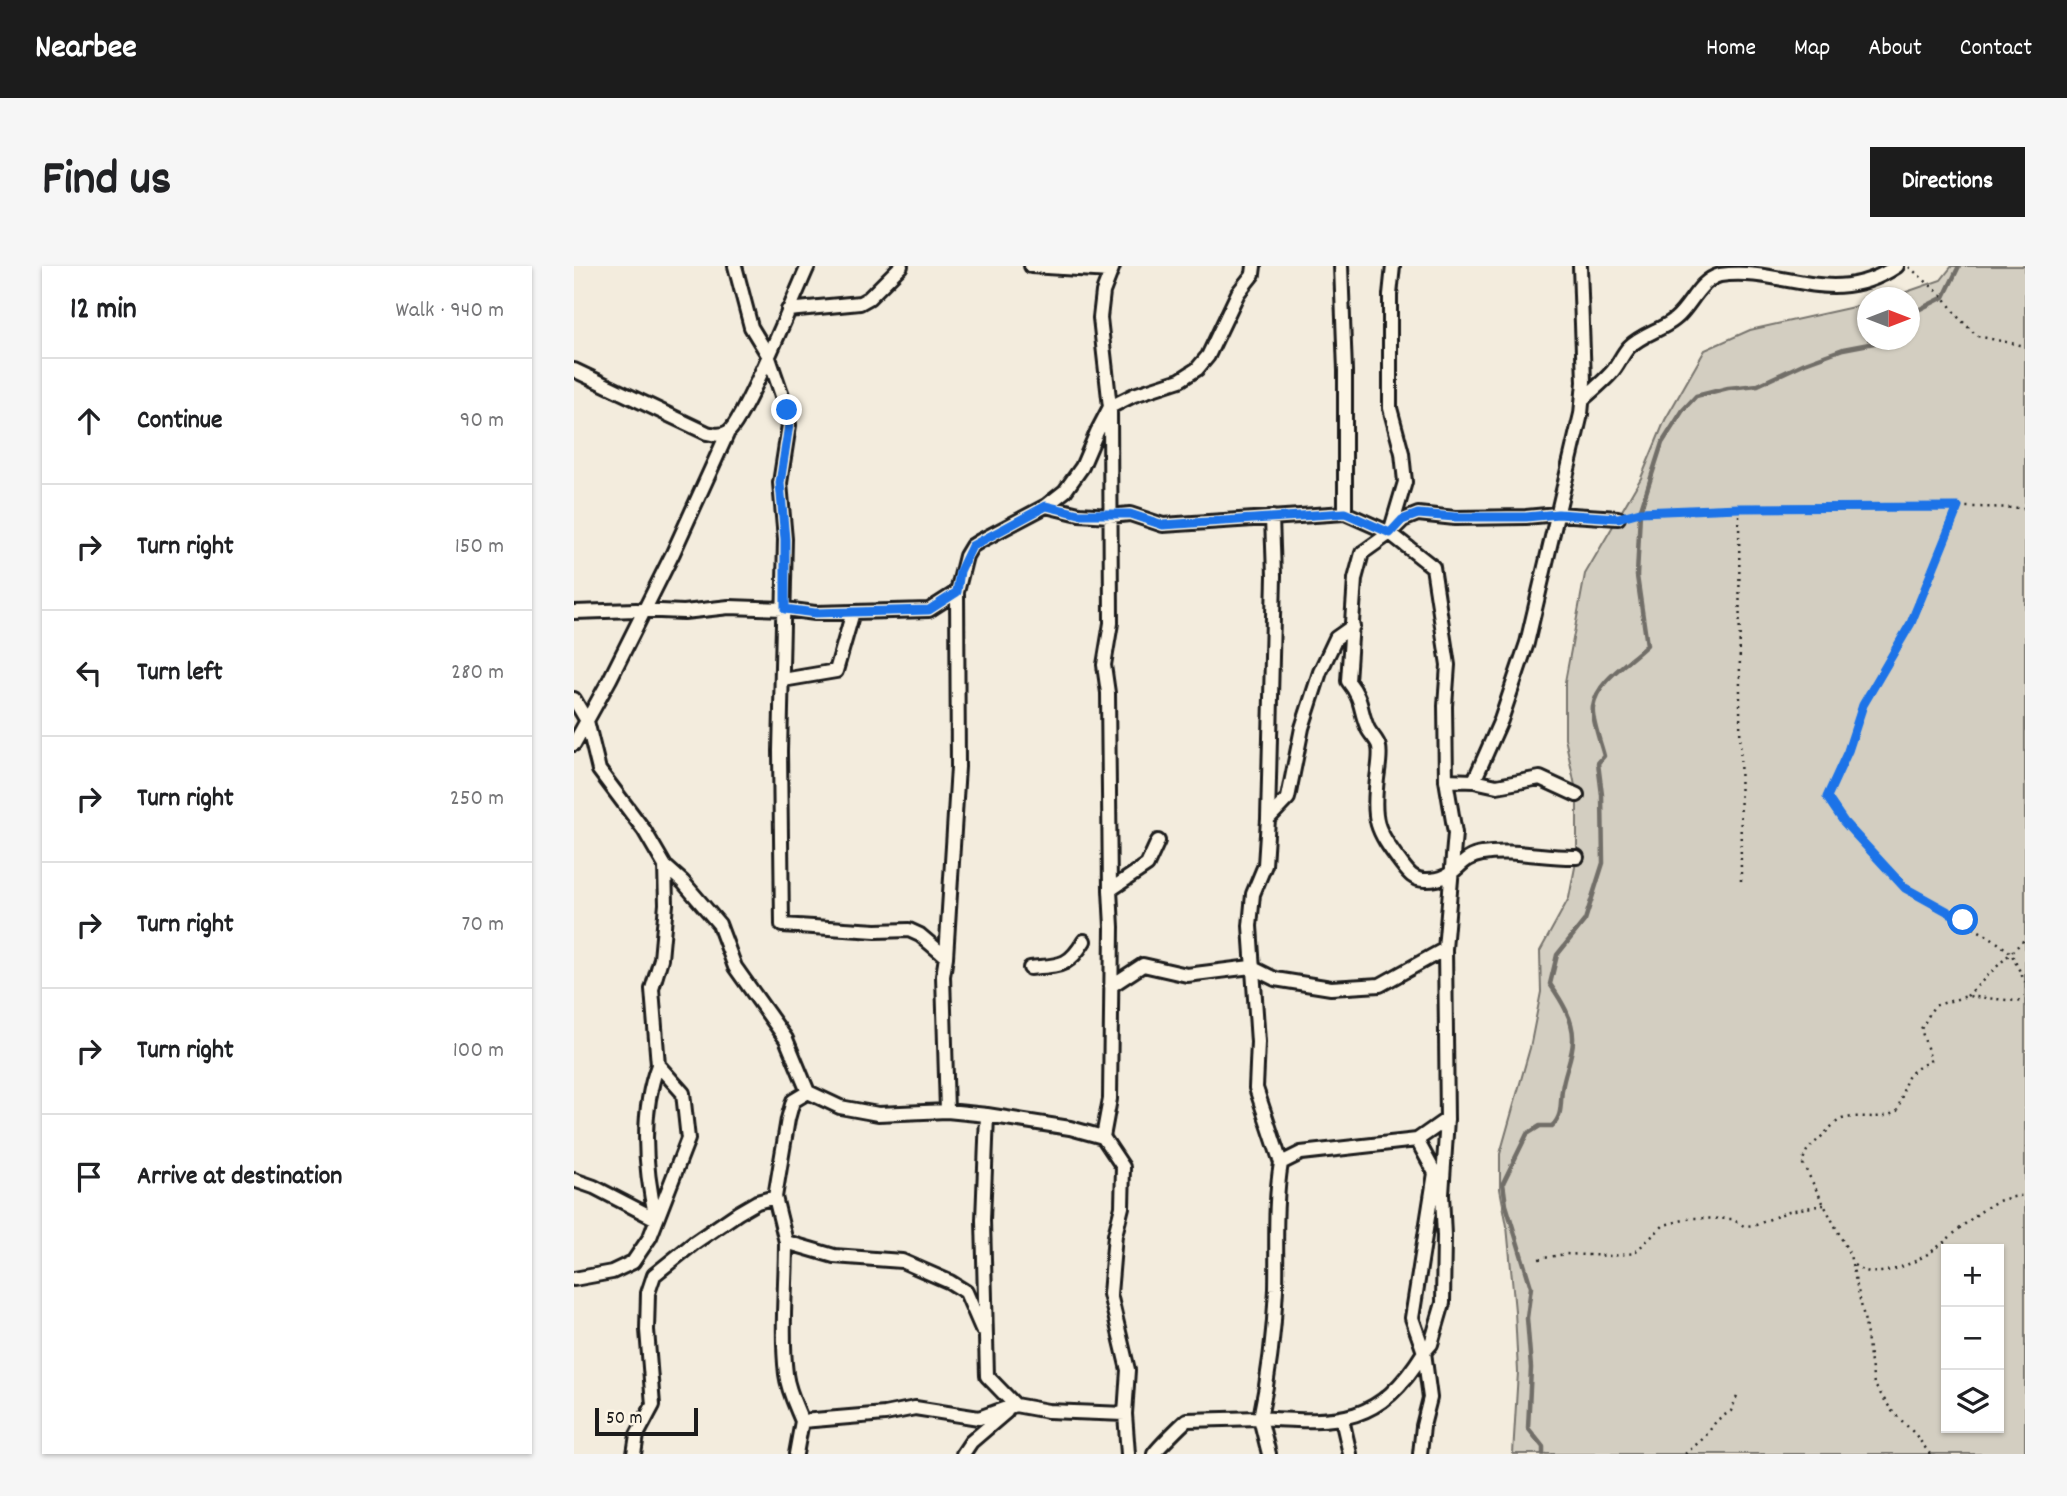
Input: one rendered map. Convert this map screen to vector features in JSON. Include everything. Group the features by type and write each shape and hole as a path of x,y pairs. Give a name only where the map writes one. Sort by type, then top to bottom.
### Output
{"street":[{"path":"735,266 751,327 768,355 787,410 789,425 780,483 785,539 779,751 782,925 876,931 909,930 920,935 946,957"},
{"path":"574,370 707,433 715,436 727,432 734,426 808,266"},
{"path":"788,310 860,303 869,298 901,266"},
{"path":"1032,266 1112,269 1103,292 1100,318 1110,407 1111,624 1104,665 1108,693 1112,928 1110,1099 1103,1138"},
{"path":"947,1111 943,976 958,767 957,592 960,571 972,546 1046,506 1065,491 1082,467 1110,407 1134,395 1181,380 1197,369 1208,356 1238,293 1253,274 1254,266"},
{"path":"1341,266 1345,371 1345,513"},
{"path":"1390,533 1405,482 1402,453 1390,408 1390,295 1393,266"},
{"path":"1474,781 1501,720 1527,643 1583,399 1580,266"},
{"path":"1583,399 1612,372 1629,347 1676,319 1694,294 1718,275 1746,271 1783,275 1818,284 1857,284 1883,275 1897,266"},
{"path":"575,740 673,553 727,432"},
{"path":"1046,506 1079,514 1130,514 1163,525 1345,513 1390,533 1433,567 1448,665 1445,706 1446,780 1455,833 1445,950 1447,1119 1441,1194 1444,1236 1443,1303 1431,1344 1410,1373 1381,1403 1364,1412 1342,1419 1187,1420 1154,1454"},
{"path":"1577,857 1560,858 1503,851 1465,860 1452,875 1423,880 1411,876 1382,838 1374,807 1379,746 1367,728 1359,694 1348,681 1355,579 1362,552 1390,533 1402,520 1418,514 1526,517 1558,514 1618,518"},
{"path":"1269,1454 1260,1418 1268,1384 1275,1306 1277,1186 1281,1163 1256,1088 1258,1042 1250,926 1253,894 1265,865 1268,820 1274,576 1272,517"},
{"path":"574,612 684,612 729,607 815,613 929,610 957,592"},
{"path":"782,680 836,671 853,612"},
{"path":"1268,820 1288,798 1302,728 1320,672 1336,638 1353,626"},
{"path":"574,699 587,721 599,769 645,830 664,866 683,882 719,924 736,967 786,1039 808,1092 841,1107 878,1114 947,1111 987,1115 1070,1128 1103,1138 1123,1167 1122,1207 1115,1235 1110,1294 1128,1370 1125,1414 1128,1454"},
{"path":"1446,780 1474,781 1497,786 1540,778 1577,795"},
{"path":"1110,890 1147,865 1158,841"},
{"path":"656,1219 646,1168 646,1137 651,1083 658,1065 652,989 661,959 666,904 664,866"},
{"path":"1030,968 1069,961 1075,957 1084,941"},
{"path":"1111,986 1143,965 1187,975 1251,967 1275,979 1331,988 1380,985 1445,950"},
{"path":"574,1279 612,1272 633,1262 650,1237 688,1139 683,1093 658,1065"},
{"path":"796,1454 802,1421 786,1376 786,1242 775,1197 793,1101 808,1092"},
{"path":"987,1115 983,1220 987,1376 1015,1405"},
{"path":"1281,1163 1301,1153 1417,1140 1447,1119"},
{"path":"1417,1140 1435,1173 1412,1318 1423,1352 1430,1398 1420,1454"},
{"path":"574,1180 594,1187 656,1219"},
{"path":"634,1454 637,1434 653,1405 647,1330 648,1293 654,1275 738,1213 757,1202 775,1197"},
{"path":"786,1242 834,1256 902,1261 950,1282 966,1292 986,1337"},
{"path":"802,1421 885,1414 915,1408 979,1418 1015,1405 1048,1411 1125,1414"},
{"path":"963,1454 971,1442 1015,1405"},
{"path":"1342,1419 1350,1454"}],"path":[{"path":"1908,266 1944,297 1956,315 1977,336 2025,346"},
{"path":"1958,507 1911,623 1863,705 1848,751 1827,797 1844,822 1905,888 1963,920 2011,953 2025,982"},
{"path":"1739,508 1741,882"},
{"path":"1618,518 1640,512 1739,508 2025,508"},
{"path":"1967,996 2025,939"},
{"path":"1930,1454 1892,1411 1874,1384 1850,1255 1803,1164 1804,1154 1842,1119 1878,1118 1897,1111 1902,1089 1911,1071 1931,1060 1921,1029 1934,1006 1967,996 2025,1002"},
{"path":"1853,1265 1875,1274 1915,1262 1946,1242 1991,1204 2025,1195"},
{"path":"1539,1259 1565,1254 1612,1256 1634,1253 1664,1225 1692,1217 1732,1219 1744,1226 1756,1225 1789,1211 1824,1205"},
{"path":"1685,1454 1705,1437 1717,1420 1731,1411 1738,1394"}],"shaded area":[{"path":"1952,266 2025,266 2025,1454 1513,1454 1518,1372 1507,1226 1500,1189 1500,1154 1530,1048 1541,992 1540,951 1569,898 1577,857 1577,795 1565,738 1565,682 1585,574 1641,478 1665,420 1705,350 1750,330 1857,306 1857,350 1920,350 1920,287 1941,280"}],"waterway":[{"path":"1920,309 1944,297 1959,266"},
{"path":"1543,1454 1543,1447 1528,1428 1531,1368 1527,1318 1531,1287 1506,1205 1503,1183 1527,1134 1540,1126 1552,1126 1556,1122 1573,1046 1573,1033 1566,1010 1550,984 1557,955 1585,920 1603,863 1602,795 1598,763 1604,756 1593,717 1593,707 1607,680 1647,645 1637,576 1640,512 1662,443 1683,410 1696,396 1728,388 1758,385 1805,363 1857,346"}],"route":[{"path":"787,410 788,441 780,483 785,539 785,609 815,613 929,610 957,592 960,571 972,546 995,531 1046,506 1079,514 1130,514 1163,525 1345,513 1390,533 1402,520 1418,514 1526,517 1558,514 1618,518 1640,512 1739,508 1896,505 1958,507 1911,623 1863,705 1848,751 1827,797 1844,822 1905,888 1963,920"}]}
